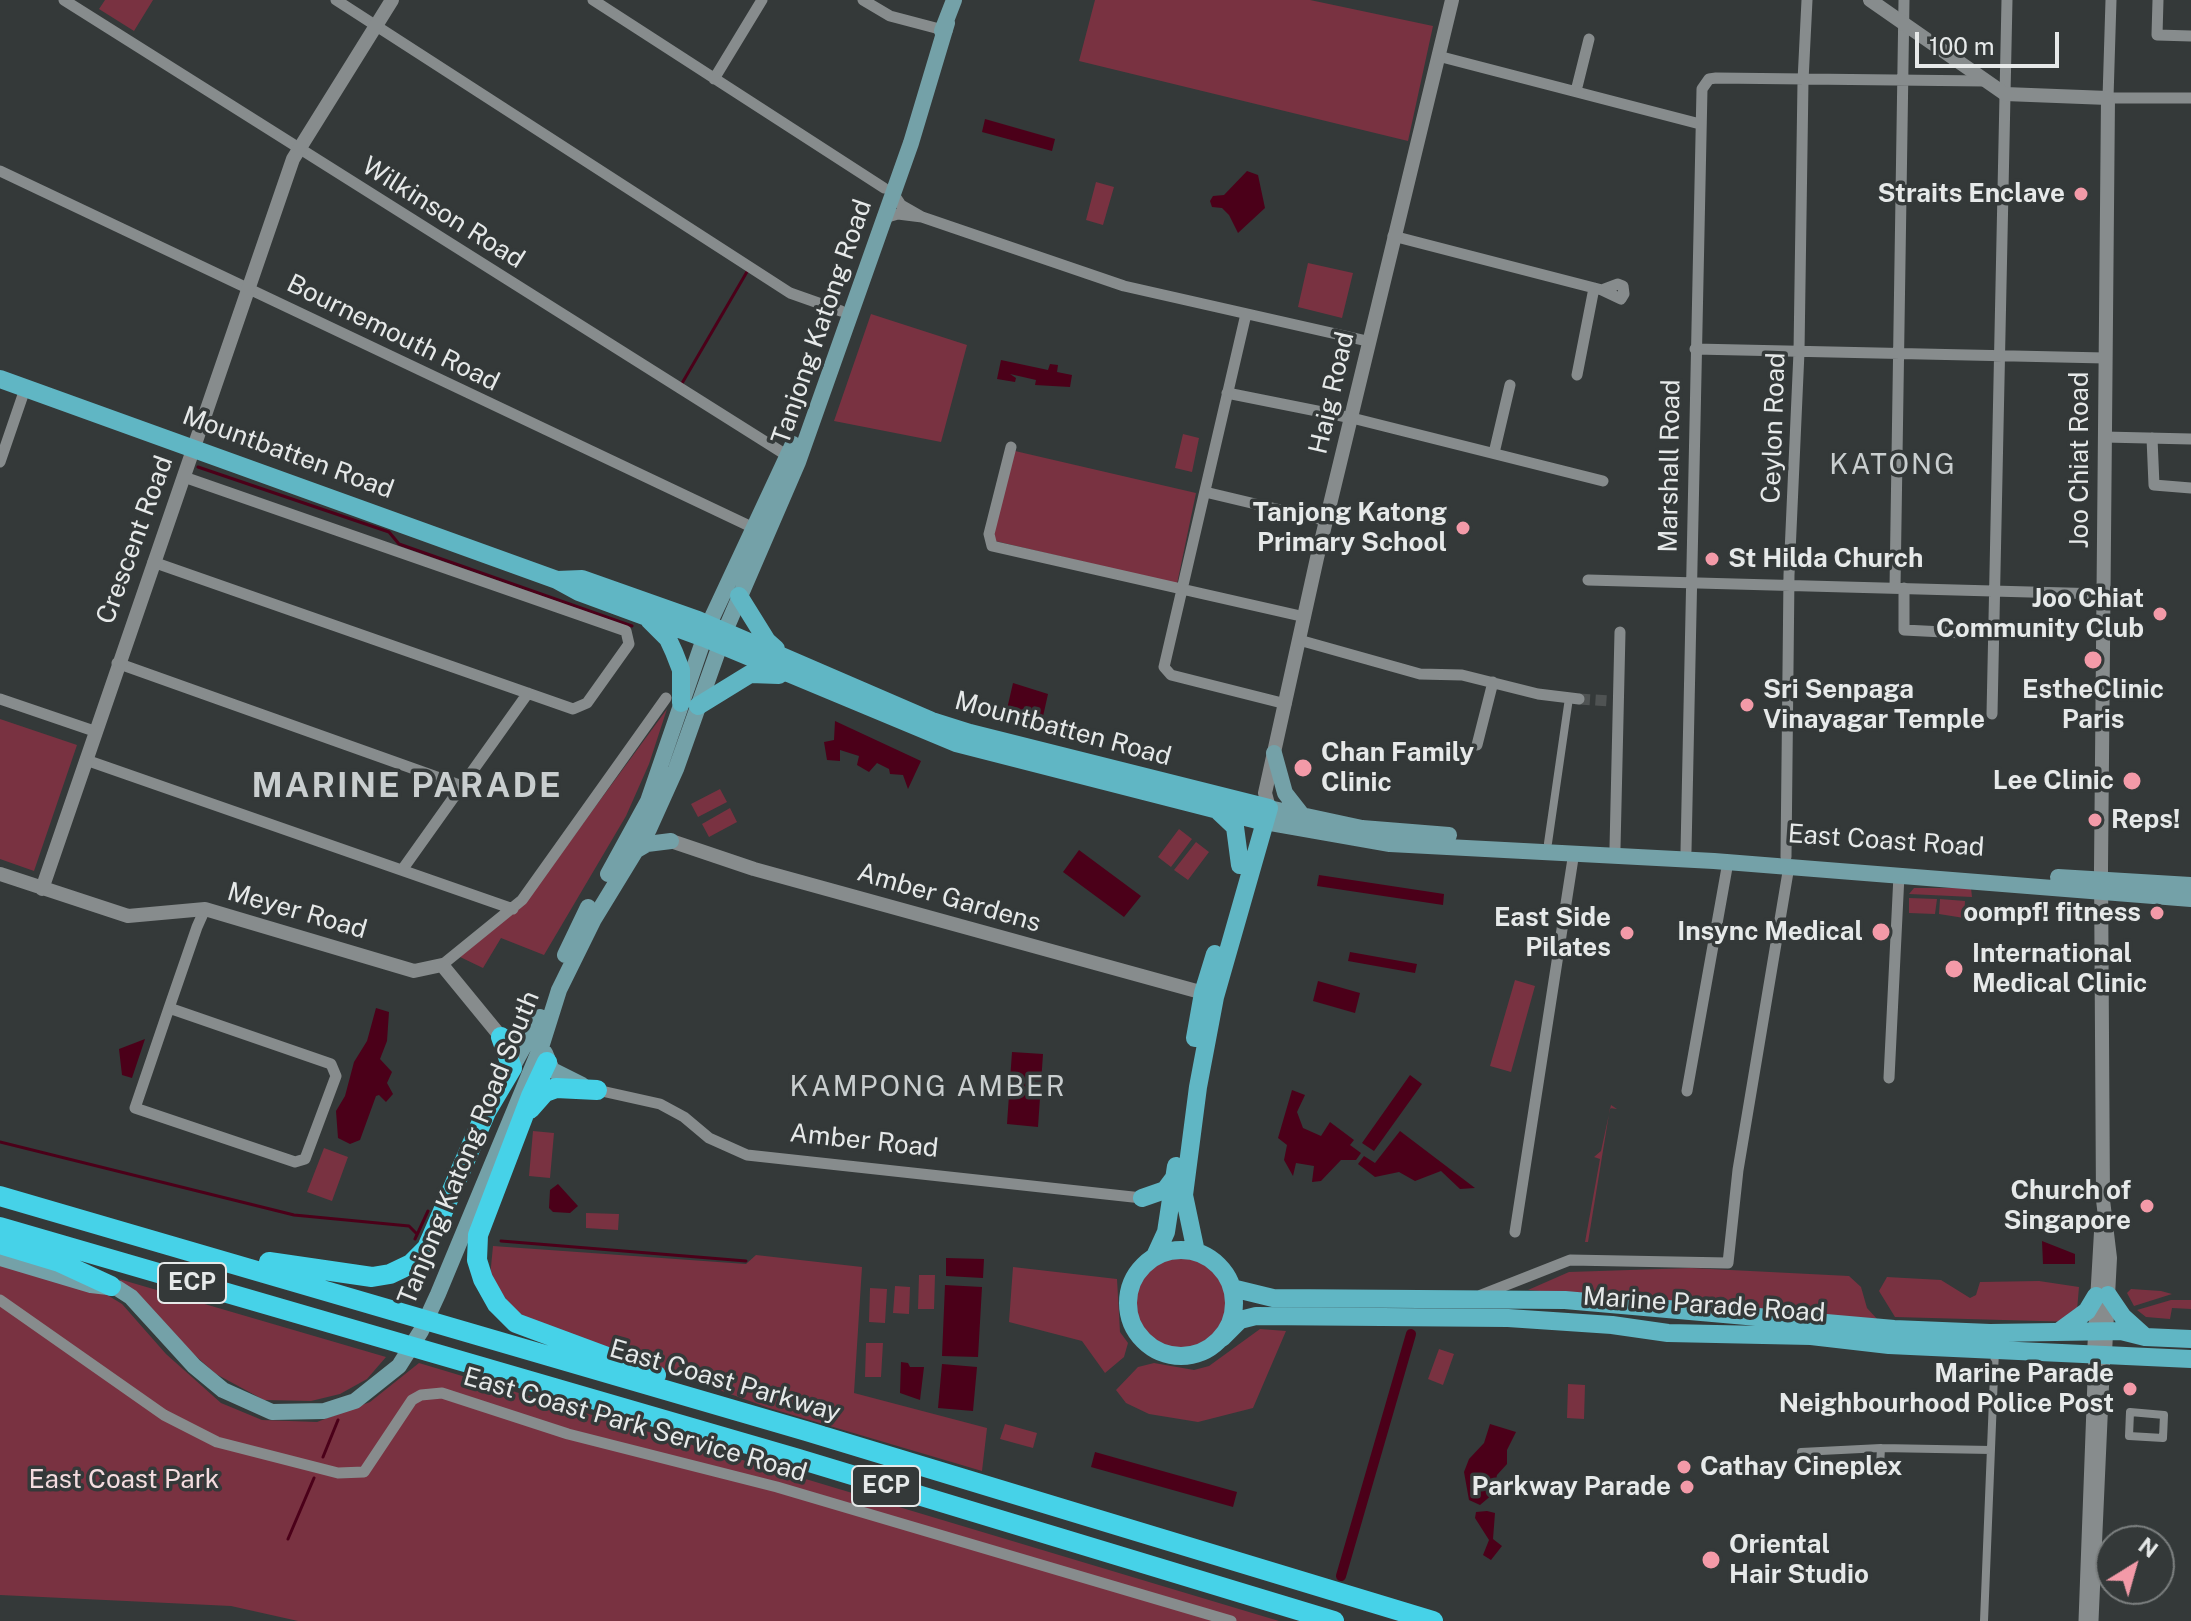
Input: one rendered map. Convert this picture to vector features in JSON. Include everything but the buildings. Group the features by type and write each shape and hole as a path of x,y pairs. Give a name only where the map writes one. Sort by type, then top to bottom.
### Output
{"highway":[{"path":"241,1265 271,1262 372,1277 390,1274 411,1264 436,1234 486,1112 512,1068 501,1037"},
{"path":"520,1124 540,1048"},
{"path":"520,1124 545,1092 556,1088 597,1090"},
{"name":"ECP","path":"520,1124 478,1235 477,1260 497,1304 516,1323 806,1431"},
{"name":"East Coast Parkway","path":"0,1196 806,1431 1433,1621"},
{"name":"East Coast Parkway","path":"0,1227 799,1459 1334,1621"},
{"path":"0,1244 59,1262 111,1286"}],"main road":[{"name":"Tanjong Katong Road","path":"794,459 841,311 888,191 954,0"},
{"name":"Tanjong Katong Road","path":"714,634 794,459 884,218 888,191"},
{"name":"Mountbatten Road","path":"0,379 557,580 579,592 643,615 714,634"},
{"name":"Tanjong Katong Road","path":"714,634 739,596 761,532"},
{"name":"Mountbatten Road","path":"557,580 582,579 974,749 1215,809 1303,816 1392,832 1548,843 1576,848"},
{"path":"643,615 662,632 674,652 681,670 681,702 750,674 788,666 767,641 739,596"},
{"name":"Tanjong Katong Road South","path":"512,1068 540,1048 574,933 648,801 681,702 714,634"},
{"name":"Mountbatten Road","path":"788,666 970,733 1390,844 1576,848"},
{"name":"Tanjong Katong Road South","path":"111,1286 131,1297 167,1340 223,1390 272,1412 324,1411 355,1401 399,1366 421,1331 438,1294 540,1048 559,990 594,919 655,815 681,702"},
{"path":"1274,753 1285,793 1303,816"},
{"path":"1215,809 1235,827 1240,865"},
{"path":"1155,1256 1182,1250 1196,1252 1218,1266 1232,1288 1234,1306 1231,1323 1222,1338 1210,1348 1179,1356 1163,1354 1138,1335 1127,1305 1129,1289 1136,1274 1155,1256 1168,1217 1209,995 1240,865 1263,811"},
{"path":"1196,1252 1186,1215 1186,1166 1209,995 1263,811"},
{"path":"635,851 647,844 671,841 655,815"},
{"name":"East Coast Road","path":"1576,848 1686,851 1899,875 2062,887 2191,885"},
{"name":"East Coast Road","path":"1576,848 1724,862 1785,863 2101,888 2191,899"},
{"path":"540,1048 561,1077 597,1090"},
{"path":"1142,1198 1165,1190 1174,1178"},
{"path":"1142,1198 1155,1204 1168,1217"},
{"path":"0,1258 91,1285 111,1286"},
{"name":"Marine Parade Road","path":"1232,1288 1273,1298 1474,1298 1606,1303 1894,1329 1990,1333 2101,1331 2191,1339"},
{"path":"2061,1330 2102,1296 2145,1337"},
{"name":"Marine Parade Road","path":"1222,1338 1240,1320 1256,1316 1508,1318 1612,1325 1668,1333 1811,1336 1889,1345 2191,1359"}],"street":[{"name":"Wilkinson Road","path":"64,0 794,459"},
{"path":"336,0 790,293 841,311"},
{"name":"Crescent Road","path":"42,889 117,663 298,148 392,0"},
{"path":"593,0 888,191 901,205 922,217 1124,286 1367,341"},
{"path":"714,79 762,0"},
{"path":"863,0 890,16 946,28"},
{"name":"Haig Road","path":"1263,811 1367,341 1452,0"},
{"name":"Ceylon Road","path":"1725,1263 1785,863 1789,584 1799,352 1807,0"},
{"path":"1870,0 2005,94 2191,98"},
{"path":"1904,0 1898,352 1900,588 1904,630 1983,634"},
{"path":"1992,714 2007,0"},
{"name":"Joo Chiat Road","path":"2099,1353 2102,1296 2110,1258 2104,1208 2101,888 2111,0"},
{"path":"2158,0 2157,35 2191,36"},
{"path":"1576,91 1589,39"},
{"path":"1438,56 1576,91 1624,99 1700,124"},
{"name":"Marshall Road","path":"1686,851 1700,97 1705,82 1716,78 1803,81"},
{"path":"1803,81 1985,81"},
{"name":"Bournemouth Road","path":"0,171 761,532"},
{"path":"884,218 898,214 922,217"},
{"path":"1393,236 1598,289 1577,375"},
{"path":"1246,314 1163,664 1165,671 1286,704"},
{"path":"1695,349 2105,358"},
{"path":"1494,453 1510,385"},
{"path":"0,462 25,389"},
{"path":"1227,393 1352,418 1603,481"},
{"path":"2104,437 2191,439"},
{"path":"2152,438 2154,485 2191,488"},
{"path":"1011,447 989,534 992,546 1305,617"},
{"path":"153,562 573,709 581,708 629,644 626,631 184,477"},
{"path":"1205,492 1327,521"},
{"path":"1588,580 2103,591"},
{"path":"1615,848 1614,701 1620,632"},
{"path":"1299,640 1420,674 1462,675 1574,699 1548,843"},
{"path":"117,663 462,786"},
{"path":"1477,745 1493,682"},
{"path":"402,870 528,693"},
{"path":"0,699 94,731"},
{"path":"540,1048 501,1037 442,965 513,909 598,796 681,702"},
{"path":"86,760 513,909"},
{"name":"Amber Gardens","path":"671,841 754,869 1209,995"},
{"path":"1515,1232 1576,848"},
{"path":"1687,1091 1706,977 1703,970 1724,862"},
{"name":"Meyer Road","path":"0,874 128,916 205,909 414,971 442,965"},
{"name":"East Coast Road","path":"1889,1078 1899,875"},
{"path":"169,1008 331,1064 336,1076 305,1159 295,1162 135,1108 169,1008 205,909"},
{"name":"Amber Road","path":"597,1090 660,1104 684,1117 709,1138 747,1155 1142,1198"},
{"name":"Marine Parade Road","path":"1474,1298 1570,1260 1725,1263"},
{"name":"East Coast Park Service Road","path":"0,1300 164,1415 217,1442 338,1473 364,1472 412,1400 421,1395 442,1393 568,1434 777,1487 1231,1621"},
{"path":"1984,1621 1995,1348"},
{"path":"2063,1351 2085,1365 2093,1380"},
{"path":"2084,1621 2093,1380 2099,1353"},
{"path":"2093,1621 2099,1353"},
{"path":"2130,1412 2164,1415 2163,1438 2129,1436 2130,1412"},
{"path":"1801,1452 1881,1448 1991,1450"},
{"path":"1856,1465 1880,1466 1881,1448"}],"green space":[{"path":"105,0 153,0 134,31 99,9"},
{"path":"1095,0 1310,0 1433,26 1408,141 1079,61"},
{"path":"1096,182 1114,187 1103,225 1086,220"},
{"path":"1308,263 1353,273 1342,318 1298,307"},
{"path":"871,314 967,345 941,442 834,421"},
{"path":"1183,434 1199,438 1192,472 1175,468"},
{"path":"1015,451 1196,493 1177,584 991,540"},
{"path":"667,709 649,764 626,816 544,955 501,938 483,968 458,956 529,897"},
{"path":"0,719 77,745 34,871 0,859"},
{"path":"720,789 727,802 698,817 691,804"},
{"path":"730,808 737,822 709,837 702,824"},
{"path":"1179,829 1192,839 1171,867 1158,857"},
{"path":"1196,842 1209,852 1188,880 1174,870"},
{"path":"1914,888 1971,888 1972,897 1909,894"},
{"path":"1909,898 1937,899 1935,914 1909,913"},
{"path":"1940,899 1965,901 1964,918 1939,914"},
{"path":"1515,980 1535,986 1511,1072 1490,1066"},
{"path":"1609,1115 1588,1242 1585,1242 1600,1159 1594,1157 1601,1151"},
{"path":"533,1131 554,1133 550,1178 529,1176"},
{"path":"324,1148 348,1157 332,1201 307,1192"},
{"path":"586,1213 619,1214 618,1230 586,1228"},
{"path":"493,1246 746,1264 756,1255 862,1267 854,1393 987,1428 982,1471 769,1408 520,1318 490,1277"},
{"name":"East Coast Park","path":"0,1252 86,1282 122,1304 166,1354 221,1403 262,1420 317,1422 370,1402 419,1363 1279,1621 298,1621 231,1606 0,1595"},
{"path":"1181,1258 1198,1262 1213,1271 1222,1286 1226,1303 1222,1320 1213,1335 1198,1344 1181,1348 1164,1344 1149,1335 1140,1320 1136,1303 1140,1286 1149,1271 1164,1262"},
{"path":"1013,1267 1117,1279 1120,1332 1128,1343 1124,1357 1105,1373 1082,1341 1009,1322"},
{"path":"1691,1268 1849,1276 1861,1287 1867,1308 1878,1320 1528,1290 1569,1272"},
{"path":"919,1275 935,1275 934,1309 918,1309"},
{"path":"1887,1277 1941,1280 1970,1298 1976,1295 1980,1282 2039,1281 2079,1287 2076,1322 1895,1317 1879,1291"},
{"path":"119,1279 386,1357 367,1379 340,1394 311,1401 264,1400 216,1374 172,1335"},
{"path":"895,1286 910,1287 909,1314 893,1313"},
{"path":"870,1288 887,1289 885,1323 869,1322"},
{"path":"2131,1289 2172,1294 2134,1306 2127,1293"},
{"path":"2171,1300 2191,1300 2191,1309 2172,1308 2170,1319 2146,1317 2137,1310"},
{"path":"1260,1329 1286,1331 1253,1408 1198,1422 1149,1414 1126,1403 1116,1390 1138,1367 1154,1363 1194,1370 1209,1366"},
{"path":"866,1343 883,1343 881,1377 865,1377"},
{"path":"1439,1349 1454,1354 1443,1385 1428,1379"},
{"path":"1568,1384 1585,1385 1584,1419 1567,1418"},
{"path":"1005,1424 1037,1433 1033,1448 1000,1439"}],"shaded area":[{"path":"985,119 1055,139 1052,151 982,132"},
{"path":"1247,171 1258,175 1265,208 1238,233 1229,215 1222,208 1212,207 1210,201 1213,196 1224,195"},
{"path":"1001,360 1048,370 1050,364 1058,365 1057,372 1072,375 1070,387 1035,385 1036,380 1010,374 1016,378 1015,382 997,379"},
{"path":"1013,683 1048,694 1042,721 1007,709"},
{"path":"835,721 921,761 908,789 903,775 890,774 889,769 877,763 869,772 857,765 859,756 840,750 840,761 827,760 824,742 834,740"},
{"path":"1079,850 1141,896 1124,917 1063,872"},
{"path":"1319,875 1444,894 1443,905 1317,886"},
{"path":"1350,952 1417,964 1415,973 1348,961"},
{"path":"1318,981 1360,993 1355,1013 1313,1001"},
{"path":"376,1008 389,1012 387,1041 380,1059 392,1072 387,1083 393,1094 386,1102 379,1095 376,1096 360,1140 350,1144 338,1138 336,1111 345,1096 354,1062 367,1041"},
{"path":"145,1039 132,1078 122,1075 119,1049"},
{"path":"1012,1052 1043,1054 1038,1127 1007,1124"},
{"path":"1410,1075 1422,1084 1374,1151 1362,1143"},
{"path":"1292,1090 1305,1095 1297,1112 1303,1128 1321,1136 1330,1122 1354,1140 1350,1145 1361,1153 1356,1160 1341,1160 1321,1181 1312,1182 1314,1166 1296,1163 1293,1176 1284,1160 1287,1145 1278,1138"},
{"path":"1400,1131 1475,1188 1460,1189 1441,1171 1415,1181 1399,1172 1375,1177 1358,1164 1364,1156 1375,1163"},
{"path":"558,1184 578,1206 570,1213 553,1212 549,1208 550,1190"},
{"path":"2042,1241 2075,1254 2075,1264 2043,1264"},
{"path":"946,1258 984,1259 983,1278 946,1276"},
{"path":"945,1285 982,1287 978,1357 942,1356"},
{"path":"901,1362 908,1363 910,1367 924,1367 920,1400 900,1393"},
{"path":"942,1364 977,1367 973,1411 938,1408"},
{"path":"1490,1424 1516,1432 1507,1450 1507,1464 1497,1475 1493,1494 1480,1505 1469,1500 1464,1472 1469,1459 1484,1443"},
{"path":"1095,1452 1237,1492 1233,1507 1091,1467"},
{"path":"1476,1512 1495,1513 1493,1539 1502,1546 1491,1560 1483,1555 1489,1540 1475,1518"}],"waterway":[{"path":"681,385 748,270"},
{"path":"198,467 389,532 399,544 632,626"},
{"path":"0,1142 294,1215 409,1226 417,1234"},
{"path":"415,1239 428,1211"},
{"path":"501,1241 746,1261"},
{"path":"1341,1576 1411,1334"},
{"path":"323,1457 338,1420"},
{"path":"288,1539 314,1478"}],"tunnel":[{"path":"1579,699 1610,701"}],"place":[{"name":"Straits Enclave","path":"2081,194"},
{"name":"Tanjong Katong Primary School","path":"1463,528"},
{"name":"St Hilda Church","path":"1712,559"},
{"name":"Joo Chiat Community Club","path":"2160,614"},
{"name":"EstheClinic Paris","path":"2093,660"},
{"name":"Sri Senpaga Vinayagar Temple","path":"1747,705"},
{"name":"Chan Family Clinic","path":"1303,768"},
{"name":"Lee Clinic","path":"2132,781"},
{"name":"Reps!","path":"2095,820"},
{"name":"oompf! fitness","path":"2157,913"},
{"name":"Insync Medical","path":"1881,932"},
{"name":"East Side Pilates","path":"1627,933"},
{"name":"International Medical Clinic","path":"1954,969"},
{"name":"Church of Singapore","path":"2147,1206"},
{"name":"Marine Parade Neighbourhood Police Post","path":"2130,1389"},
{"name":"Cathay Cineplex","path":"1684,1467"},
{"name":"Parkway Parade","path":"1687,1487"},
{"name":"Oriental Hair Studio","path":"1711,1560"}],"district":[{"name":"KATONG","path":"1893,465"},
{"name":"MARINE PARADE","path":"407,787"},
{"name":"KAMPONG AMBER","path":"928,1087"}]}
